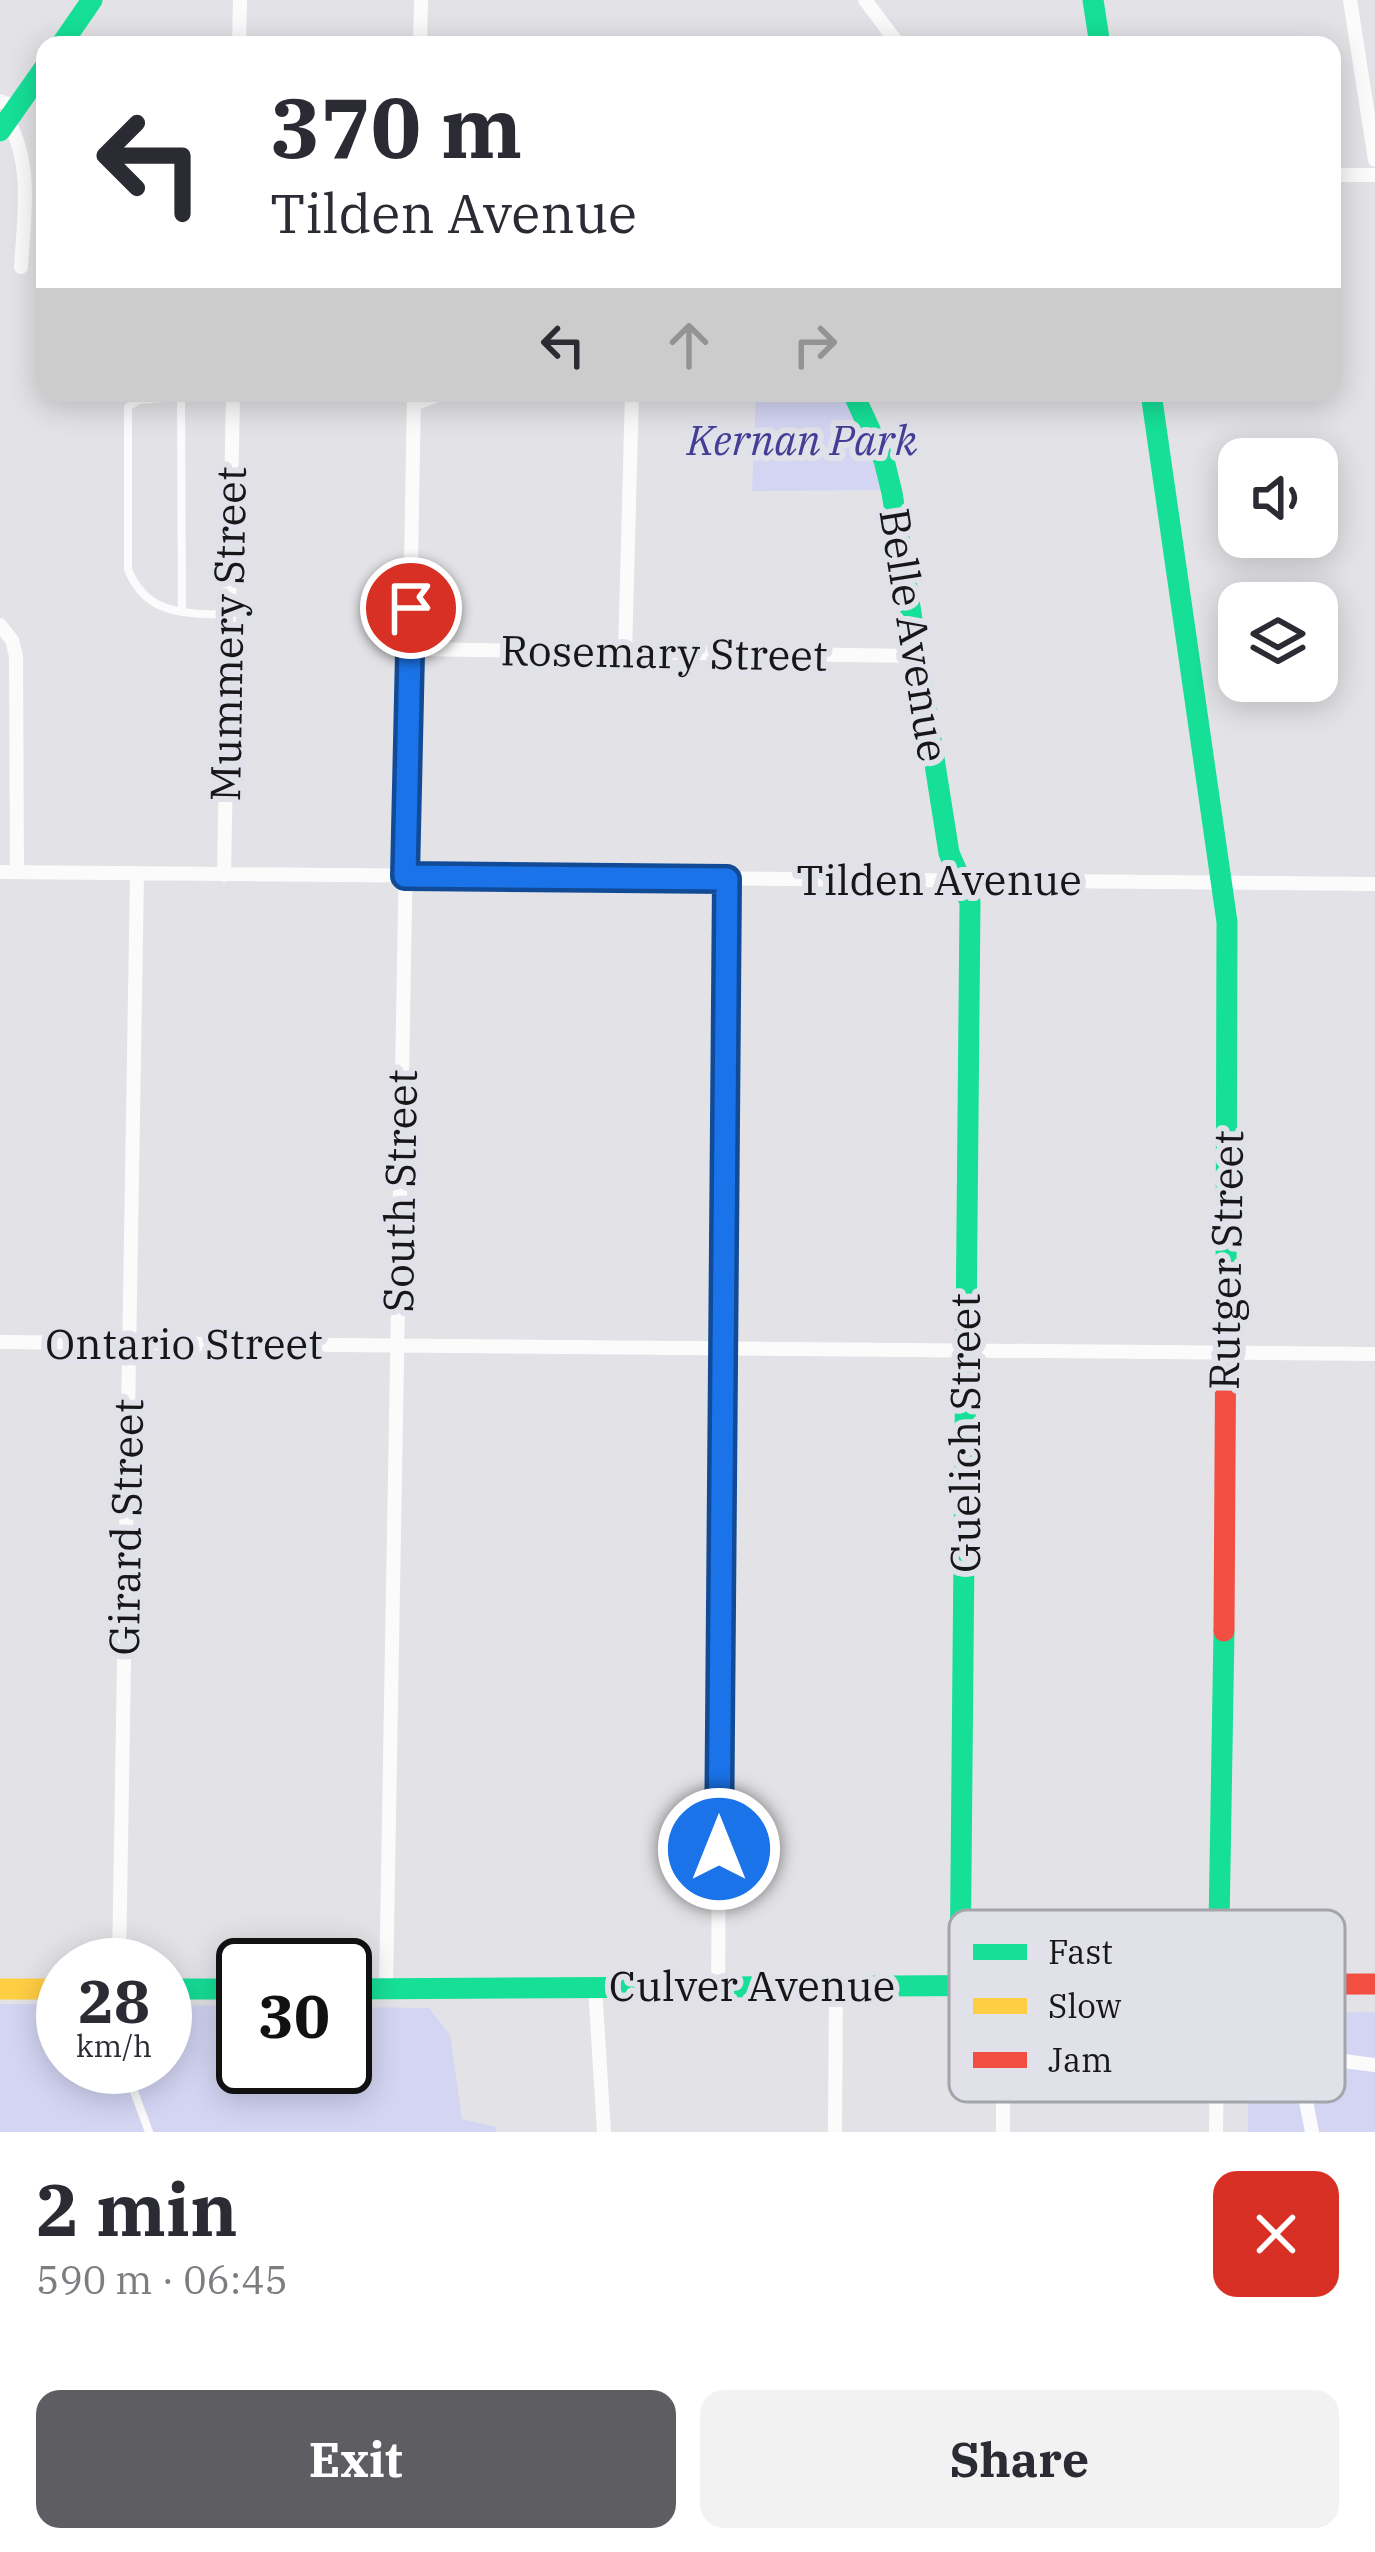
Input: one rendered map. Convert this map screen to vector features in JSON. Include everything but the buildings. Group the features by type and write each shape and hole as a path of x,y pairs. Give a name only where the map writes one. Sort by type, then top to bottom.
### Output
{"street":[{"path":"67,36 92,0"},
{"path":"239,36 240,0"},
{"path":"420,36 421,0"},
{"path":"866,0 892,36"},
{"path":"1093,0 1099,36"},
{"path":"1350,0 1375,160"},
{"path":"21,267 26,177 19,140 6,115 36,78"},
{"path":"1341,175 1375,175"},
{"name":"Mummery Street","path":"224,875 231,402"},
{"name":"South Street","path":"386,1988 414,402"},
{"path":"625,653 632,402"},
{"name":"Belle Avenue","path":"857,402 884,460 949,853 962,881"},
{"name":"Rutger Street","path":"1152,402 1222,881 1227,944 1219,1910"},
{"path":"0,625 12,640 16,656 8,872"},
{"name":"Rosemary Street","path":"410,650 918,656"},
{"name":"Tilden Avenue","path":"8,872 1375,884"},
{"name":"Girard Street","path":"119,1938 137,874"},
{"path":"718,1985 727,879"},
{"name":"Guelich Street","path":"961,1910 970,902 962,881"},
{"name":"Ontario Street","path":"0,1342 1375,1354"},
{"path":"836,1985 836,2132"},
{"name":"Culver Avenue","path":"372,1988 949,1985"},
{"path":"595,1986 604,2132"},
{"path":"0,1989 36,1989"},
{"path":"1345,2061 1375,2065"},
{"name":"Rutger Street","path":"1216,2102 1216,2132"},
{"path":"1306,2102 1312,2132"}],"lane":[{"path":"135,402 128,406 128,569 147,600 166,611 229,615"},
{"path":"182,402 182,612"},
{"path":"135,2094 149,2132"}],"green space":[{"name":"Kernan Park","path":"756,402 848,402 873,453 880,490 752,491"},
{"path":"0,2004 36,2004 36,2094 192,2094 192,2005 216,2006 216,2094 372,2094 372,2007 429,2008 450,2035 462,2119 496,2127 496,2132 0,2132"},
{"path":"1345,2012 1375,2012 1375,2132 1248,2132 1248,2102 1345,2102"}],"traffic: fast":[{"path":"67,36 92,0"},
{"path":"1093,0 1099,36"},
{"path":"0,131 36,80"},
{"path":"857,402 884,460 892,493 949,853 970,902 961,1910"},
{"path":"1152,402 1227,922 1226,1301"},
{"path":"1219,1910 1224,1631"},
{"path":"372,1989 949,1986"},
{"path":"192,1989 216,1989"}],"traffic: slow":[{"path":"0,1989 36,1989"}],"traffic: jam":[{"path":"1224,1631 1226,1301"},
{"path":"1345,1984 1375,1984"}],"route":[{"path":"411,608 405,876 727,879 719,1849"}]}
